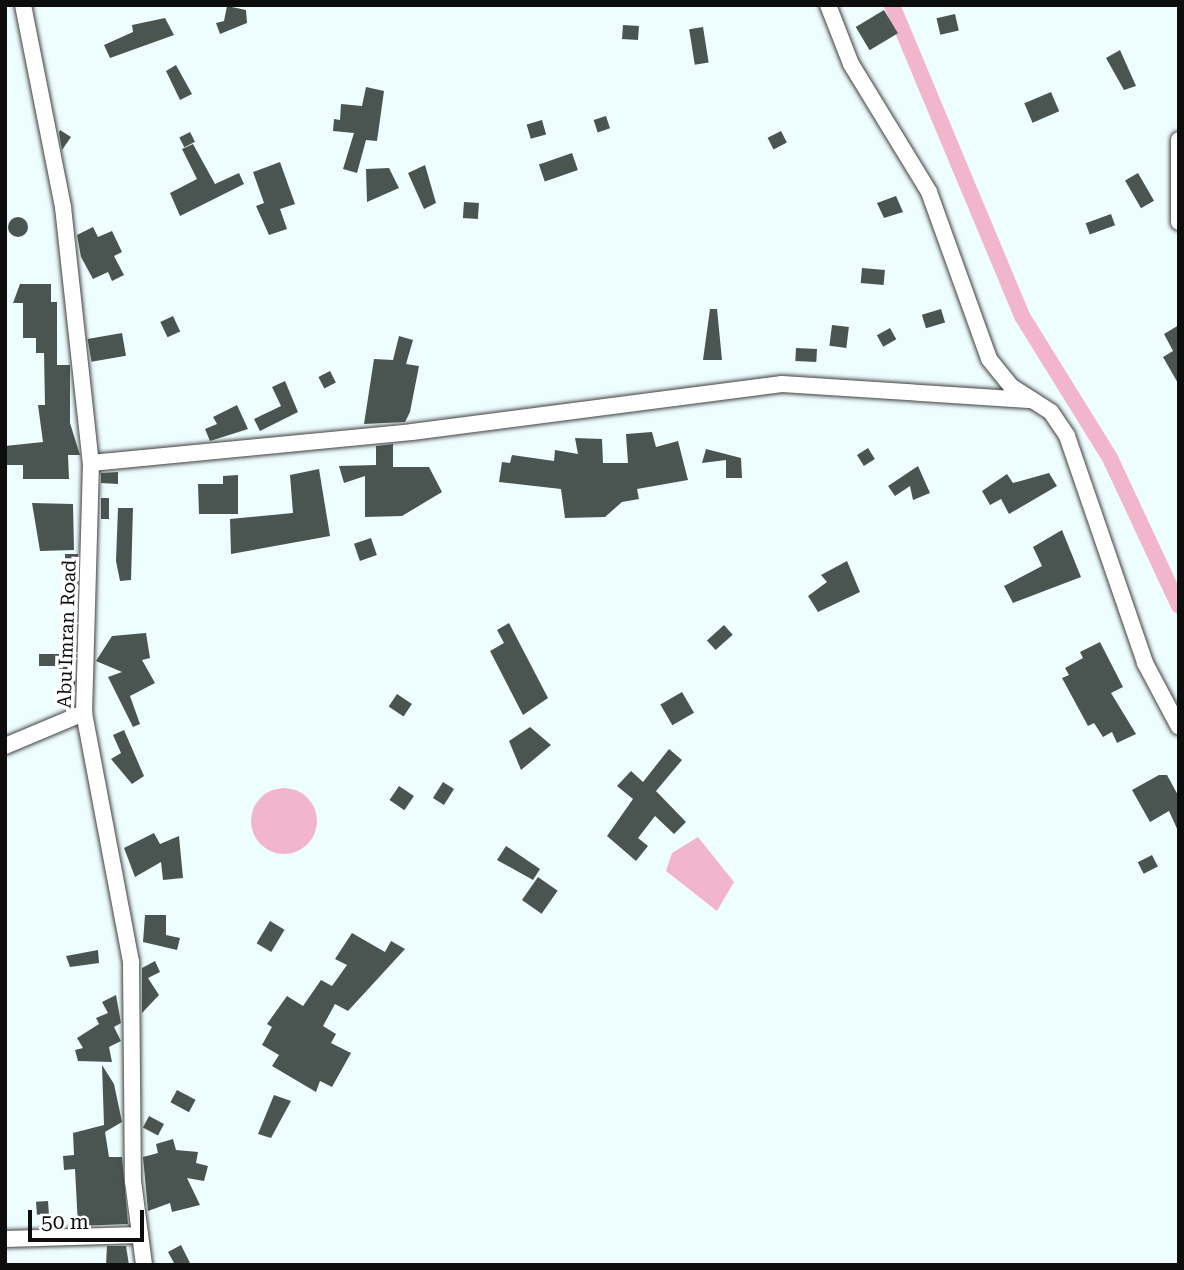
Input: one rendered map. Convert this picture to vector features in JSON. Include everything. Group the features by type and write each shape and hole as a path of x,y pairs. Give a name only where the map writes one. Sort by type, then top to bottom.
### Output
{"street":[{"name":"Abu Imran Road","path":"23,5 63,207 91,463 83,713 131,962 133,1181 144,1265"},
{"path":"828,5 852,64 929,192 989,359 1032,400 1051,412 1079,462 1144,663 1179,727"},
{"path":"1179,140 1179,222"},
{"path":"91,463 412,432 782,384 1032,400"},
{"path":"5,746 83,713"},
{"path":"5,1239 140,1235"}],"shaded area":[{"path":"278,788 290,788 302,793 312,803 317,821 315,834 302,849 290,854 278,854 266,849 256,839 251,827 251,815 256,803 266,793"},
{"path":"698,837 734,882 717,911 666,871 672,853"}],"building":[{"path":"227,6 246,10 247,23 220,34 216,23 224,21"},
{"path":"884,10 898,33 870,50 856,27"},
{"path":"955,14 959,31 940,35 936,18"},
{"path":"165,18 174,35 110,58 104,45 133,32 132,25"},
{"path":"623,25 639,26 638,40 622,39"},
{"path":"703,27 709,63 695,65 689,29"},
{"path":"1120,50 1136,86 1124,90 1106,58"},
{"path":"176,65 192,94 180,100 166,71"},
{"path":"366,87 384,91 377,141 366,140 357,173 343,169 354,133 333,131 334,119 340,120 341,104 362,106"},
{"path":"1051,92 1059,111 1033,123 1024,103"},
{"path":"606,116 610,128 598,132 594,120"},
{"path":"542,120 546,134 531,139 527,124"},
{"path":"60,130 71,137 62,150 59,133"},
{"path":"781,131 787,143 774,149 768,138"},
{"path":"190,132 195,142 184,147 179,137"},
{"path":"193,144 215,184 239,173 244,184 180,216 170,193 197,179 182,149"},
{"path":"572,153 578,170 545,181 539,164"},
{"path":"280,162 295,204 280,209 287,229 269,235 256,206 264,203 253,172"},
{"path":"425,165 436,203 424,209 408,173"},
{"path":"389,168 399,188 367,202 366,169"},
{"path":"1138,173 1154,201 1141,208 1125,181"},
{"path":"896,196 903,212 884,218 877,203"},
{"path":"464,202 479,203 478,219 463,218"},
{"path":"1111,214 1115,225 1090,235 1086,223"},
{"path":"18,217 25,220 28,227 25,234 18,237 11,234 8,227 11,220"},
{"path":"93,227 98,237 112,231 122,252 114,256 124,275 112,281 108,272 93,279 81,257 77,235"},
{"path":"862,268 885,270 884,285 861,283"},
{"path":"20,284 51,284 51,302 57,302 57,365 70,365 70,423 80,455 68,455 69,479 23,479 23,465 5,465 5,446 43,442 38,405 45,405 44,353 36,353 36,338 23,338 23,303 13,303"},
{"path":"710,309 717,309 722,360 703,360"},
{"path":"941,309 945,322 926,328 922,315"},
{"path":"173,316 180,331 167,337 160,322"},
{"path":"832,325 849,327 846,348 829,346"},
{"path":"1179,325 1179,385 1163,357 1173,351 1164,334"},
{"path":"890,328 896,339 883,347 877,335"},
{"path":"122,333 126,356 92,362 88,339"},
{"path":"399,336 413,340 406,364 419,366 410,412 405,422 364,424 374,359 393,360"},
{"path":"796,348 817,349 816,362 795,361"},
{"path":"330,371 336,383 324,388 318,377"},
{"path":"285,381 298,412 260,431 254,419 281,406 272,387"},
{"path":"237,405 248,429 210,441 205,429 217,424 213,417"},
{"path":"652,432 656,447 678,441 688,480 637,489 639,499 622,502 605,517 565,518 561,489 499,482 502,462 510,463 512,455 554,461 555,450 578,454 575,438 602,439 603,463 628,463 626,434"},
{"path":"393,444 393,467 429,467 442,492 402,516 365,517 365,476 344,483 339,466 376,465 376,446"},
{"path":"868,448 875,459 864,466 857,455"},
{"path":"706,449 741,458 742,478 726,478 726,460 702,463"},
{"path":"918,466 930,493 913,500 910,486 895,496 888,486"},
{"path":"319,469 330,536 231,554 230,519 293,513 290,475"},
{"path":"118,472 118,484 101,483 101,473"},
{"path":"1049,473 1057,486 1009,514 1001,499 990,505 982,491 1007,474 1013,483"},
{"path":"238,475 238,514 199,514 198,484 223,484 223,476"},
{"path":"101,498 109,498 109,519 101,519"},
{"path":"32,503 73,504 74,550 40,551"},
{"path":"118,508 133,508 131,580 120,581 116,561"},
{"path":"1062,530 1081,577 1013,603 1004,586 1042,566 1033,547"},
{"path":"371,538 377,555 360,561 354,544"},
{"path":"65,554 78,554 78,598 65,598"},
{"path":"847,561 860,592 818,612 808,596 827,582 821,575"},
{"path":"69,610 76,610 76,628 70,628"},
{"path":"509,623 548,698 523,715 490,651 504,643 497,630"},
{"path":"724,625 733,635 716,650 707,640"},
{"path":"146,633 150,658 142,660 155,683 130,696 140,724 133,727 108,677 122,672 96,661 112,636"},
{"path":"1100,642 1123,687 1111,693 1136,734 1117,743 1112,732 1103,737 1094,723 1088,726 1062,678 1069,675 1065,668 1083,658 1080,652"},
{"path":"39,654 59,654 59,666 39,666"},
{"path":"59,658 75,658 75,691 59,691"},
{"path":"682,692 694,713 672,725 660,704"},
{"path":"397,694 412,704 404,717 389,706"},
{"path":"530,727 551,745 521,770 509,741"},
{"path":"124,730 144,776 132,784 111,759 121,753 113,735"},
{"path":"669,749 682,760 656,791 686,822 674,834 655,816 638,838 648,846 636,861 607,836 633,799 617,786 631,771 643,782"},
{"path":"1159,775 1167,775 1179,797 1179,833 1169,811 1150,822 1132,790"},
{"path":"443,782 454,789 444,805 433,798"},
{"path":"399,786 414,796 404,810 389,800"},
{"path":"154,833 160,844 179,836 183,878 163,880 161,862 135,877 124,848"},
{"path":"506,846 540,869 533,880 497,860"},
{"path":"1152,855 1158,867 1144,874 1138,862"},
{"path":"538,877 558,891 542,914 522,900"},
{"path":"145,915 166,915 166,935 180,938 177,950 143,942"},
{"path":"270,921 285,930 271,952 257,943"},
{"path":"352,933 385,952 391,941 405,949 348,1011 335,1004 323,1026 336,1034 331,1043 351,1053 332,1087 320,1081 316,1092 272,1066 279,1055 262,1045 272,1027 267,1024 287,996 303,1006 321,980 332,986 347,965 335,959"},
{"path":"98,950 99,963 70,967 66,956"},
{"path":"155,961 160,972 148,978 159,995 142,1013 142,968"},
{"path":"116,995 121,1023 114,1027 121,1041 109,1047 112,1062 78,1061 75,1050 83,1048 77,1038 99,1024 96,1018 108,1013 102,1002"},
{"path":"102,1065 114,1084 122,1122 105,1132 109,1157 122,1157 128,1224 78,1226 75,1169 64,1170 63,1156 74,1155 73,1133 104,1125"},
{"path":"177,1090 196,1100 189,1112 170,1102"},
{"path":"274,1095 291,1101 271,1138 258,1134"},
{"path":"149,1116 164,1124 158,1135 143,1127"},
{"path":"173,1139 176,1150 198,1152 196,1163 208,1166 204,1181 187,1178 200,1205 172,1212 170,1203 148,1211 143,1157 158,1153 156,1144"},
{"path":"48,1201 49,1214 37,1215 36,1202"},
{"path":"181,1245 191,1265 175,1265 168,1252"},
{"path":"107,1246 126,1246 129,1265 106,1265"}],"waterway":[{"path":"892,5 1022,316 1110,458 1179,606"}]}
